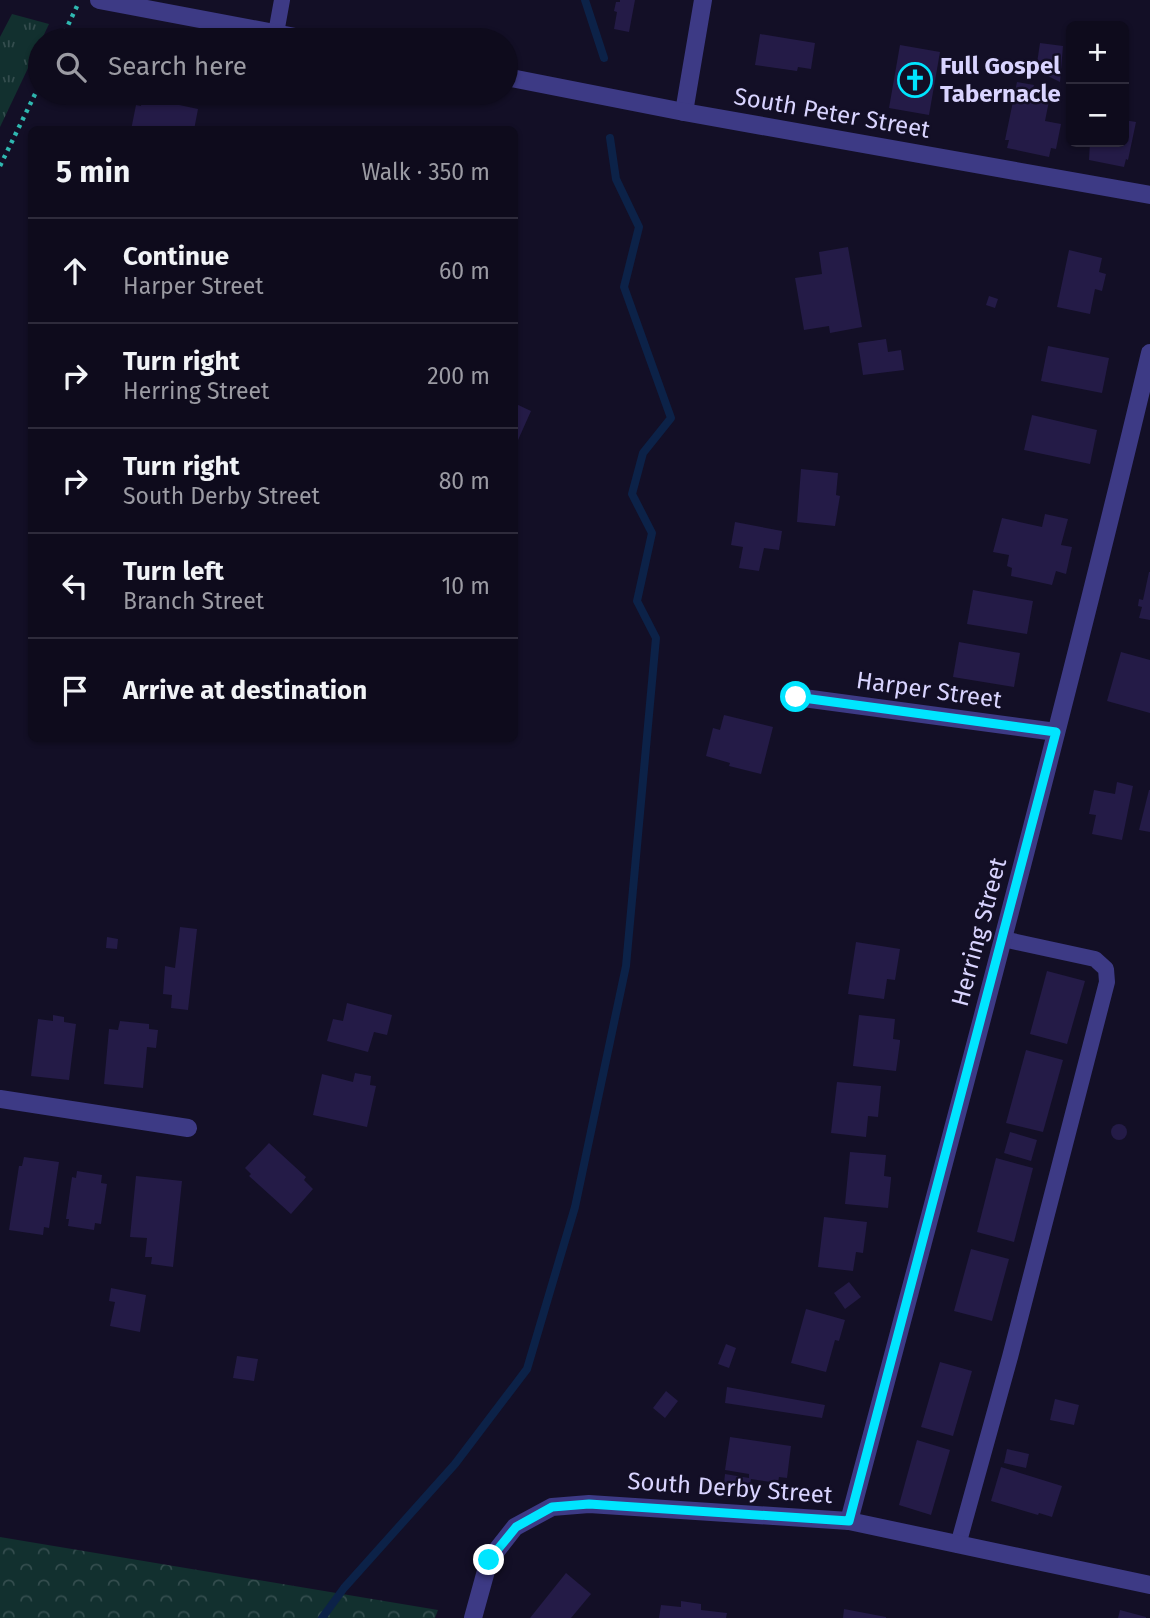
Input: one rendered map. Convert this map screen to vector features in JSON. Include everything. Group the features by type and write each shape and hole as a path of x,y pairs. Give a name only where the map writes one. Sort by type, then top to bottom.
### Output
{"street":[{"path":"99,0 249,28"},
{"path":"684,112 703,0"},
{"name":"South Peter Street","path":"518,79 684,112 1150,195"},
{"name":"Herring Street","path":"849,1521 1003,939 1150,354"},
{"name":"Harper Street","path":"796,697 1056,732"},
{"path":"0,1099 188,1128"},
{"name":"South Derby Street","path":"473,1618 489,1560 516,1527 552,1507 589,1504 849,1521 1150,1585"}],"lane":[{"path":"277,28 282,0"},
{"path":"957,1545 1010,1357 1107,982 1106,969 1096,959 1003,939"}],"path":[{"path":"67,28 80,0"},
{"path":"0,166 30,105"}],"green space":[{"path":"12,14 49,24 47,28 28,28 28,68 0,127 0,37"},
{"path":"0,1537 438,1610 435,1618 0,1618"}],"building":[{"path":"635,0 629,32 614,29 617,12 614,11 616,2"},
{"path":"760,34 815,43 811,69 798,67 797,71 755,65"},
{"path":"1040,43 1063,46 1060,82 1036,70"},
{"name":"Full Gospel Tabernacle","path":"900,45 940,52 929,115 889,108"},
{"path":"1017,82 1034,85 1031,97 1049,101 1045,121 1061,124 1056,149 1051,148 1049,157 1007,148 1009,140 1005,140"},
{"path":"136,105 179,105 198,109 195,126 132,126"},
{"path":"1129,121 1136,122 1124,167 1089,160 1090,147 1129,147"},
{"path":"848,247 862,327 830,333 829,326 804,330 795,278 822,274 819,252"},
{"path":"1069,250 1102,258 1099,272 1106,274 1102,291 1095,289 1090,314 1057,307"},
{"path":"989,296 998,299 995,308 986,305"},
{"path":"886,339 888,352 901,350 904,370 863,375 858,343"},
{"path":"1048,346 1109,358 1102,393 1041,381"},
{"path":"518,405 531,411 518,440"},
{"path":"1032,415 1097,430 1090,464 1024,450"},
{"path":"801,469 838,473 836,495 840,496 835,526 797,522"},
{"path":"1045,514 1068,519 1061,545 1072,547 1066,574 1056,571 1052,585 1011,576 1012,568 1007,566 1009,555 993,552 1002,518 1042,527"},
{"path":"735,522 782,531 779,550 764,548 759,571 739,568 743,547 731,545"},
{"path":"1149,572 1150,620 1139,618 1142,607 1138,606 1139,599 1143,600"},
{"path":"973,590 1033,601 1027,634 967,624"},
{"path":"959,642 1020,653 1014,687 953,677"},
{"path":"1121,652 1150,660 1150,713 1107,701"},
{"path":"724,715 773,727 761,774 729,766 730,763 706,756 713,728 720,730"},
{"path":"1117,782 1133,786 1122,840 1092,834 1096,815 1089,814 1094,790 1115,794"},
{"path":"1150,790 1150,832 1139,830"},
{"path":"180,927 197,929 188,1010 171,1008 172,995 163,994 165,966 175,968"},
{"path":"107,937 118,939 117,949 106,948"},
{"path":"856,942 900,949 895,980 887,979 884,999 848,994"},
{"path":"1047,971 1085,981 1067,1044 1030,1034"},
{"path":"347,1003 392,1015 387,1035 374,1032 368,1052 327,1041 333,1019 343,1021"},
{"path":"53,1015 64,1017 64,1022 76,1024 69,1080 31,1076 38,1019 53,1021"},
{"path":"859,1015 895,1019 893,1039 900,1040 896,1071 853,1066"},
{"path":"120,1021 149,1024 149,1029 158,1030 156,1048 147,1047 143,1088 104,1084 109,1029 118,1030"},
{"path":"1026,1050 1063,1060 1043,1132 1006,1123"},
{"path":"355,1073 371,1076 370,1085 376,1086 367,1127 313,1115 322,1074 353,1082"},
{"path":"837,1082 881,1086 878,1117 868,1116 866,1137 831,1133"},
{"path":"1119,1124 1125,1126 1125,1138 1119,1140 1113,1138 1111,1132 1113,1126"},
{"path":"1010,1132 1037,1140 1031,1161 1004,1153"},
{"path":"269,1143 306,1177 304,1180 313,1189 291,1214 249,1176 251,1174 245,1168"},
{"path":"850,1152 886,1155 884,1176 891,1177 888,1208 845,1204"},
{"path":"24,1157 59,1162 49,1228 44,1227 43,1235 9,1230 19,1166 22,1166"},
{"path":"996,1158 1033,1168 1014,1242 977,1232"},
{"path":"77,1171 102,1175 101,1183 107,1184 101,1224 95,1223 94,1230 68,1226 69,1219 66,1219 72,1177 76,1178"},
{"path":"136,1176 182,1181 173,1267 151,1264 152,1257 145,1257 147,1238 130,1237"},
{"path":"824,1217 867,1222 863,1253 856,1252 853,1271 818,1267"},
{"path":"971,1249 1009,1259 992,1321 954,1311"},
{"path":"849,1282 861,1297 845,1309 834,1293"},
{"path":"111,1288 146,1295 140,1332 110,1326 115,1302 109,1301"},
{"path":"806,1309 845,1320 839,1341 835,1340 826,1372 791,1363"},
{"path":"726,1344 736,1348 729,1368 718,1364"},
{"path":"237,1356 258,1359 254,1381 233,1378"},
{"path":"940,1362 972,1371 953,1436 921,1427"},
{"path":"727,1387 825,1405 822,1418 725,1403"},
{"path":"666,1391 678,1401 665,1418 653,1408"},
{"path":"1055,1399 1079,1405 1074,1425 1050,1420"},
{"path":"730,1437 791,1446 787,1478 779,1477 778,1483 751,1479 750,1487 724,1483 725,1474 749,1478 749,1474 725,1470"},
{"path":"917,1440 950,1450 931,1515 899,1505"},
{"path":"1007,1449 1029,1454 1026,1468 1004,1463"},
{"path":"1001,1467 1062,1486 1052,1517 991,1501"},
{"path":"566,1573 591,1594 571,1618 530,1618"},
{"path":"681,1601 701,1604 701,1610 727,1613 726,1618 659,1618 661,1605 681,1607"},
{"path":"844,1609 886,1617 886,1618 843,1618"},
{"path":"1120,1610 1146,1617 1146,1618 1118,1618"}],"waterway":[{"path":"585,0 604,58"},
{"path":"322,1618 344,1588 455,1464 527,1369 575,1207 626,966 656,638 637,601 652,533 632,494 643,453 671,418 624,287 639,227 616,179 610,138"}],"place":[{"name":"Full Gospel Tabernacle","path":"915,80"}],"route":[{"path":"489,1560 516,1527 552,1507 589,1504 849,1521 1056,732 796,697"}]}
